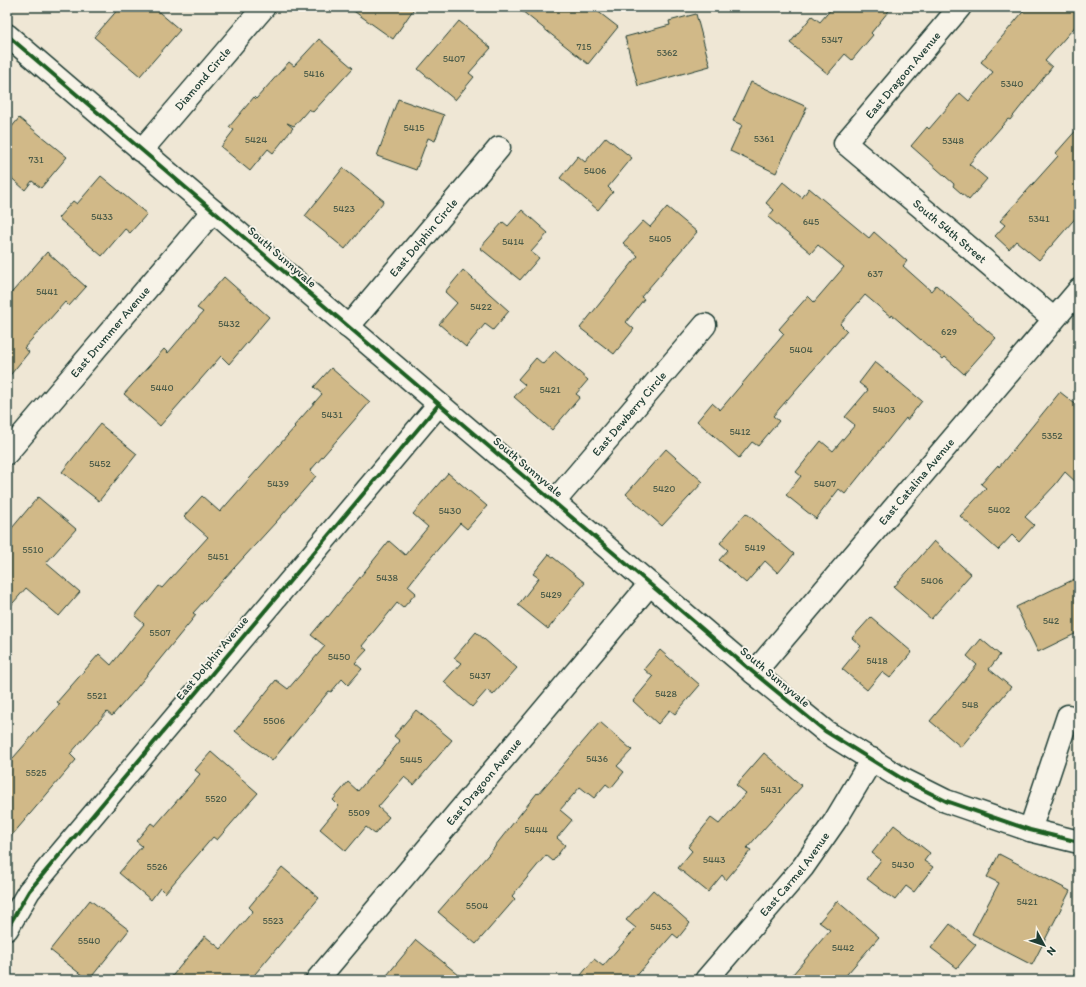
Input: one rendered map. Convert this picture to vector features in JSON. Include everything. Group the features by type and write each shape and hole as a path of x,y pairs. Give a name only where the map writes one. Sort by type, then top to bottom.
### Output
{"street":[{"name":"Diamond Circle","path":"141,151 264,7"},
{"name":"East Dragoon Avenue","path":"845,143 960,7"},
{"name":"South Sunnyvale","path":"7,35 754,673 825,731 904,780 946,801 1030,830 1079,842"},
{"name":"South 54th Street","path":"845,143 1054,319"},
{"name":"East Dolphin Circle","path":"348,327 499,148"},
{"name":"East Drummer Avenue","path":"7,453 213,211"},
{"name":"East Catalina Avenue","path":"754,673 1079,290"},
{"name":"East Dewberry Circle","path":"554,502 705,325"},
{"name":"East Dolphin Avenue","path":"7,929 29,891 439,404"},
{"name":"East Dragoon Avenue","path":"317,980 650,584"},
{"path":"1030,830 1068,716"},
{"name":"East Carmel Avenue","path":"706,980 803,867 835,821 872,759"}],"building":[{"path":"120,7 153,7 180,30 140,76 94,37"},
{"path":"348,7 415,7 393,39"},
{"path":"517,7 592,7 618,27 588,64"},
{"path":"833,7 892,7 871,33 873,35 852,60 845,54 828,74 790,43 812,16 820,22"},
{"path":"1027,7 1079,7 1079,22 1045,61 1052,67 1010,120 1008,119 969,164 987,179 969,200 953,186 954,184 911,146 927,127 929,129 960,93 969,101 993,72 981,62"},
{"path":"696,14 710,66 638,86 625,37 670,25 669,21"},
{"path":"459,21 491,48 469,73 474,77 455,100 418,69"},
{"path":"319,39 353,68 313,112 309,109 294,126 287,123 293,128 273,153 268,149 250,171 221,147 234,130 229,127 254,97 256,99 289,62 294,66"},
{"path":"751,82 807,107 776,173 730,151 742,125 733,121"},
{"path":"398,99 444,115 435,141 428,138 416,170 377,156"},
{"path":"19,118 67,157 41,188 32,181 25,190 7,174 7,133"},
{"path":"1079,127 1079,214 1039,260 1016,241 1009,249 995,236 1005,225 1000,221 1058,156 1056,153"},
{"path":"606,137 632,158 608,187 613,192 598,210 560,178 578,156 585,162"},
{"path":"343,168 384,201 345,249 305,216"},
{"path":"101,176 147,214 130,233 125,229 102,256 58,218 73,201 77,204"},
{"path":"783,182 802,198 809,188 869,238 874,232 907,261 903,266 931,291 936,285 996,338 964,374 945,357 943,359 892,315 891,317 865,295 840,324 847,331 773,416 779,421 758,446 752,442 739,458 697,421 712,403 720,410 784,334 779,329 808,296 814,302 844,267 818,245 811,253 768,217 774,210 766,203"},
{"path":"667,207 697,232 641,297 644,299 626,322 634,329 614,354 580,328 638,256 623,243 643,221 650,227"},
{"path":"522,210 548,233 531,252 539,258 520,280 480,248 503,222 508,226"},
{"path":"47,252 86,287 69,306 65,302 24,348 29,352 7,379 7,298"},
{"path":"463,270 509,311 493,330 485,324 466,347 439,324 457,303 445,292"},
{"path":"224,277 269,317 229,364 221,356 160,426 124,394 164,349 168,353 203,312 197,308"},
{"path":"555,351 588,380 576,394 580,397 552,430 514,397 525,385 518,379 536,358 543,364"},
{"path":"875,362 922,401 907,420 906,418 845,494 839,489 816,519 786,495 801,476 796,472 821,441 833,451 855,425 845,417 868,390 859,383"},
{"path":"331,368 370,402 310,471 316,476 193,613 196,615 134,691 112,716 107,712 70,754 76,760 7,841 7,765 60,704 57,702 99,654 111,665 144,624 135,616 159,586 162,588 208,537 184,516 202,496 220,512 322,394 314,387"},
{"path":"1060,392 1079,407 1079,485 1065,472 1025,517 1034,525 1019,542 1012,535 998,550 960,516 986,488 981,484 998,465 999,467"},
{"path":"100,424 137,454 99,501 62,472"},
{"path":"666,449 703,482 662,526 626,494"},
{"path":"448,473 487,506 467,529 460,523 422,568 408,586 416,593 403,608 397,603 362,646 367,650 355,663 362,669 348,685 342,679 331,692 329,691 272,761 235,731 276,680 288,689 325,646 311,635 327,616 328,617 389,541 405,555 428,527 413,514"},
{"path":"38,497 76,529 46,563 80,592 59,616 26,588 7,610 7,534"},
{"path":"746,513 794,554 778,573 765,561 746,583 719,560 728,550 720,543"},
{"path":"934,541 971,574 931,619 894,587"},
{"path":"549,554 585,583 548,629 518,605 539,578 533,574"},
{"path":"1079,577 1079,632 1038,652 1016,607"},
{"path":"871,617 912,652 890,678 882,672 867,690 842,669 861,646 852,638"},
{"path":"476,632 517,668 493,695 487,690 472,707 444,682 461,663 454,658"},
{"path":"981,639 1000,655 989,669 1011,687 961,747 930,721 977,665 967,656"},
{"path":"660,650 700,685 675,714 670,710 658,724 633,701 653,677 644,669"},
{"path":"416,710 452,740 414,785 404,777 378,807 389,817 375,834 366,827 346,851 320,829 339,806 333,800 348,782 358,791 400,741 394,736"},
{"path":"600,722 632,750 617,766 624,772 611,788 606,784 594,798 580,787 560,810 572,820 557,838 565,845 553,861 546,855 512,896 515,899 476,944 438,912 495,847 537,793 538,794"},
{"path":"211,752 258,793 217,840 213,837 165,893 160,888 151,900 119,873 142,846 136,841 151,823 155,826 200,774 195,770"},
{"path":"764,753 802,786 747,848 751,850 726,880 722,875 708,892 678,868 692,851 688,847 711,818 719,824 746,793 736,785"},
{"path":"894,825 930,853 924,861 933,867 914,892 906,886 895,900 867,879 881,860 872,853"},
{"path":"999,854 1070,891 1032,965 972,934 999,883 987,877"},
{"path":"282,867 319,898 250,980 169,980 205,936 221,949 253,911 249,907"},
{"path":"653,890 690,923 678,938 673,934 633,980 577,980 594,959 603,966 636,928 626,920"},
{"path":"90,900 129,930 88,980 50,950"},
{"path":"837,901 879,937 842,980 788,980 830,930 819,922"},
{"path":"950,924 976,945 957,968 931,948"},
{"path":"416,940 465,980 383,980"}],"cycle path":[{"path":"7,35 754,673 825,731 904,780 946,801 1030,830 1079,842"},
{"path":"7,929 29,891 439,404"}]}
